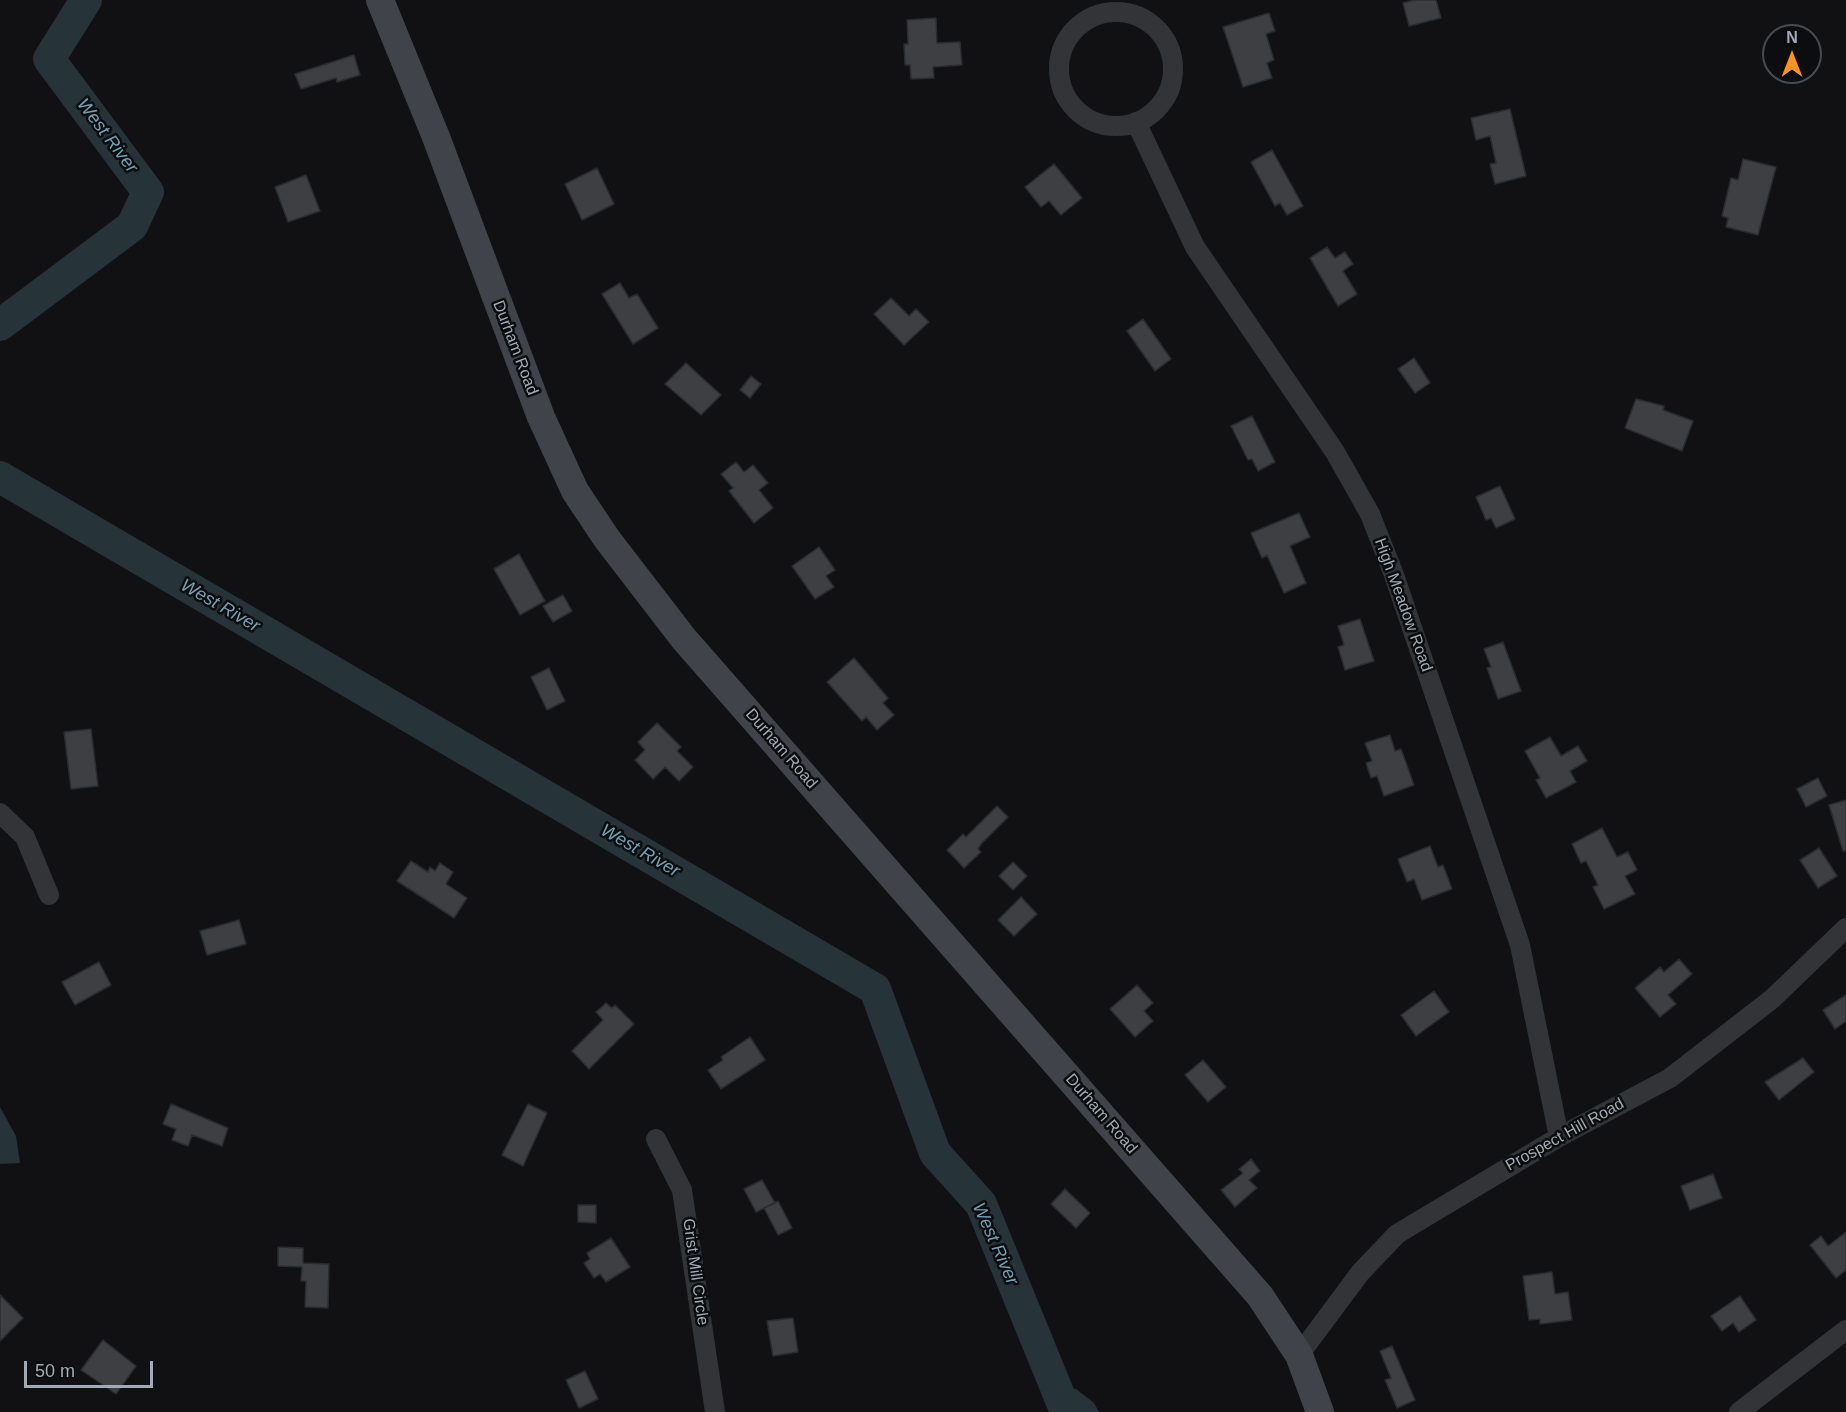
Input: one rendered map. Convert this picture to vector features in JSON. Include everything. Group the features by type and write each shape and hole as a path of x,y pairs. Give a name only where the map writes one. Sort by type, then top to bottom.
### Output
{"main road":[{"name":"Durham Road","path":"381,0 436,137 541,417 575,491 607,538 684,639 1260,1296 1299,1355 1320,1412"}],"street":[{"path":"1112,11 1134,14 1156,27 1170,49 1173,74 1165,98 1148,116 1136,122 1113,126 1091,120 1072,107 1061,86 1058,63 1065,42 1089,17 1112,11"},
{"name":"High Meadow Road","path":"1136,122 1195,247 1335,452 1370,514 1394,575 1520,945 1559,1137"},
{"path":"0,813 25,837 49,895"},
{"name":"Prospect Hill Road","path":"1299,1355 1360,1273 1397,1234 1559,1137 1670,1078 1772,999 1846,928"},
{"name":"Grist Mill Circle","path":"656,1139 682,1190 715,1412"},
{"path":"1739,1412 1846,1330"}],"shaded area":[{"path":"0,1107 16,1136 20,1163 0,1164"},
{"path":"1064,1387 1076,1389 1094,1403 1099,1412 1054,1412 1055,1395"}],"building":[{"path":"1414,0 1436,0 1441,18 1409,26 1403,3"},
{"path":"1269,13 1275,31 1266,34 1274,60 1267,63 1272,78 1243,87 1223,27"},
{"path":"936,18 937,43 960,42 962,65 933,67 934,78 911,79 910,65 905,65 904,44 908,44 907,20"},
{"path":"354,55 360,75 337,82 336,78 301,89 295,74"},
{"path":"1510,109 1526,176 1495,184 1490,164 1496,163 1490,136 1476,140 1471,118"},
{"path":"1272,150 1303,206 1287,215 1280,203 1275,206 1251,162"},
{"path":"1743,159 1776,167 1758,235 1726,227 1728,218 1722,216 1731,178 1738,180"},
{"path":"1054,164 1082,198 1061,215 1049,201 1041,207 1025,187"},
{"path":"597,168 614,204 582,220 565,184"},
{"path":"306,175 320,211 288,222 275,187"},
{"path":"1327,247 1335,258 1345,252 1353,264 1343,271 1357,294 1338,306 1310,258"},
{"path":"620,283 629,298 637,294 658,328 633,344 602,294"},
{"path":"891,298 909,316 916,309 929,322 904,345 874,314"},
{"path":"1143,319 1171,359 1155,371 1127,331"},
{"path":"1414,358 1430,383 1415,393 1398,369"},
{"path":"686,363 721,395 701,415 665,384"},
{"path":"751,376 761,384 750,398 740,390"},
{"path":"1636,399 1664,406 1663,410 1693,421 1682,451 1625,428"},
{"path":"1252,416 1275,462 1258,471 1252,459 1248,460 1231,426"},
{"path":"736,462 744,472 753,465 768,483 759,490 773,508 754,523 729,491 733,488 721,474"},
{"path":"1500,486 1515,519 1496,528 1491,518 1486,520 1476,497"},
{"path":"1299,513 1310,537 1290,546 1306,583 1284,593 1267,555 1262,558 1251,533"},
{"path":"819,547 835,570 826,576 834,587 815,599 792,566"},
{"path":"519,554 545,601 520,615 494,569"},
{"path":"563,595 572,611 553,622 543,606"},
{"path":"1360,619 1374,661 1345,670 1338,647 1344,645 1338,626"},
{"path":"1503,642 1521,691 1498,699 1487,668 1491,667 1484,649"},
{"path":"854,658 888,698 883,703 894,715 877,730 866,717 862,721 827,682"},
{"path":"549,668 565,701 547,710 531,677"},
{"path":"657,723 681,747 677,751 693,767 679,781 665,767 653,779 635,760 645,750 638,742"},
{"path":"91,729 98,786 71,789 64,732"},
{"path":"1390,735 1395,751 1401,749 1414,785 1384,796 1377,776 1371,778 1366,763 1372,761 1365,743"},
{"path":"1550,737 1561,756 1578,746 1587,761 1570,771 1576,782 1546,798 1536,780 1540,778 1525,751"},
{"path":"1818,778 1827,796 1806,807 1797,789"},
{"path":"1846,800 1846,850 1843,851 1829,805"},
{"path":"997,806 1008,817 982,843 978,849 981,852 964,868 947,850 963,834 966,837"},
{"path":"1602,828 1617,857 1628,852 1637,870 1625,876 1635,894 1604,909 1593,887 1598,885 1586,861 1581,863 1572,844"},
{"path":"1430,846 1438,867 1443,865 1452,889 1422,900 1414,879 1407,882 1398,859"},
{"path":"1819,848 1837,876 1818,888 1800,860"},
{"path":"411,861 428,872 430,867 435,871 440,863 453,872 446,884 467,898 454,918 397,881"},
{"path":"1013,862 1027,876 1013,890 999,876"},
{"path":"1021,897 1037,914 1014,936 998,920"},
{"path":"239,920 246,944 207,955 200,931"},
{"path":"1679,959 1692,974 1668,995 1676,1004 1660,1017 1635,988 1660,967 1664,972"},
{"path":"99,962 111,985 75,1005 62,982"},
{"path":"1137,985 1153,1003 1144,1011 1153,1021 1135,1037 1110,1009"},
{"path":"1434,991 1449,1012 1416,1036 1401,1015"},
{"path":"1846,995 1846,1021 1835,1029 1823,1010"},
{"path":"606,1003 612,1008 615,1005 634,1024 589,1069 572,1051 603,1020 596,1012"},
{"path":"750,1037 765,1060 721,1089 708,1070 723,1060 721,1057"},
{"path":"1803,1058 1814,1072 1779,1100 1765,1082"},
{"path":"1203,1060 1226,1087 1208,1102 1185,1075"},
{"path":"171,1104 228,1128 222,1146 192,1135 188,1146 172,1140 176,1129 163,1124"},
{"path":"528,1104 547,1113 523,1166 502,1155"},
{"path":"1251,1159 1260,1171 1249,1180 1257,1188 1235,1207 1221,1190 1243,1173 1239,1169"},
{"path":"1713,1174 1722,1198 1690,1210 1681,1186"},
{"path":"762,1180 775,1203 756,1212 744,1189"},
{"path":"1065,1189 1090,1213 1076,1228 1051,1204"},
{"path":"778,1201 792,1228 778,1235 764,1208"},
{"path":"578,1205 596,1205 596,1223 578,1222"},
{"path":"1846,1232 1846,1270 1836,1278 1810,1245 1821,1236 1828,1246"},
{"path":"611,1238 630,1267 606,1282 600,1274 594,1278 584,1263 590,1259 587,1253"},
{"path":"278,1247 303,1248 303,1263 329,1264 328,1308 305,1307 306,1281 301,1281 302,1267 278,1266"},
{"path":"1552,1272 1555,1294 1568,1292 1572,1320 1540,1324 1540,1319 1529,1320 1523,1276"},
{"path":"0,1295 23,1318 0,1341"},
{"path":"1740,1296 1756,1320 1739,1332 1733,1323 1722,1331 1711,1316"},
{"path":"793,1318 798,1352 773,1356 767,1321"},
{"path":"103,1340 136,1366 116,1394 81,1370"},
{"path":"1392,1346 1415,1400 1397,1408 1385,1380 1391,1378 1380,1351"},
{"path":"585,1371 598,1399 579,1408 566,1380"}],"waterway":[{"name":"West River","path":"0,325 132,226 148,192 49,59 86,0"},
{"name":"West River","path":"0,477 875,989 935,1153 981,1204 1066,1412"}]}
